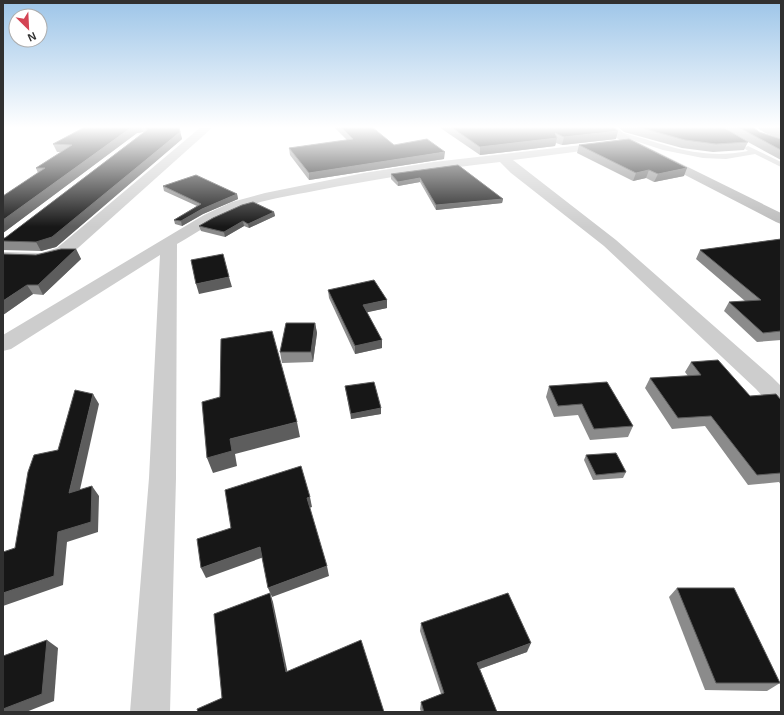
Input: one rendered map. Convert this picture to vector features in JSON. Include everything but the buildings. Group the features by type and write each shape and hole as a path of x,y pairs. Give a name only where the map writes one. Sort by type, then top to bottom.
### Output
{"street":[{"path":"3,257 37,258 63,252 169,160"},
{"path":"3,344 169,244 209,218 237,205 270,196 372,176 486,160"},
{"path":"506,160 610,243 764,382 781,401"},
{"path":"665,160 781,219"},
{"path":"150,712 155,641 167,348 169,244"}],"lane":[{"path":"772,160 781,165"}]}
